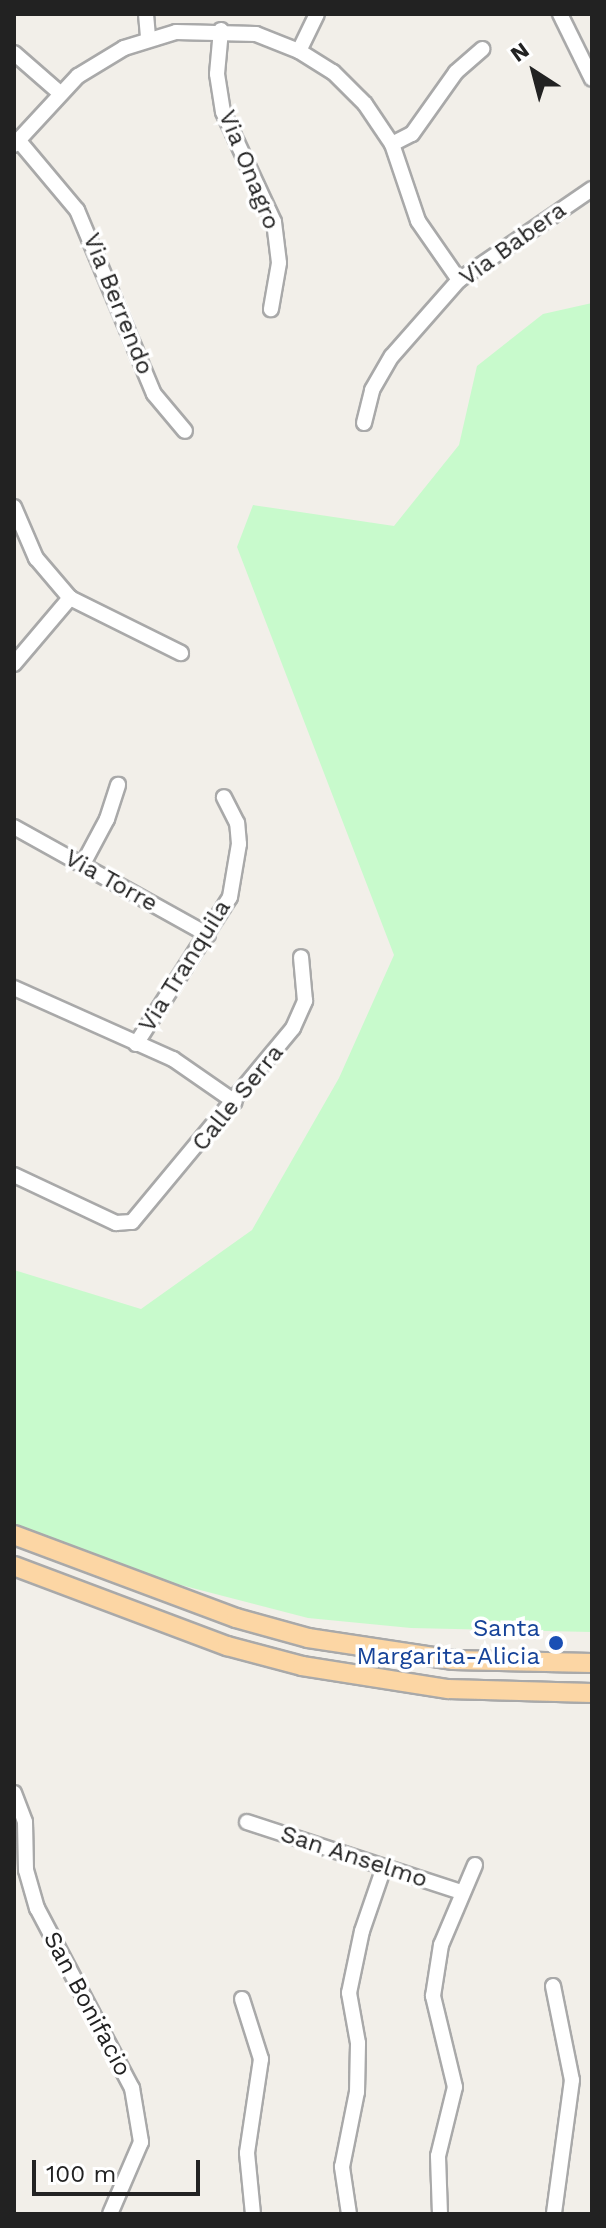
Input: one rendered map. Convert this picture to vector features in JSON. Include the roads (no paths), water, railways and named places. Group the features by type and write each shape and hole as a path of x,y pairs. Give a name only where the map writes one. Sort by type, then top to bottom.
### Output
{"main road":[{"path":"14,1535 236,1618 308,1638 453,1660 592,1663"},
{"path":"14,1566 227,1646 302,1666 448,1689 592,1693"}],"street":[{"path":"146,14 148,39"},
{"path":"299,51 317,14"},
{"path":"560,14 592,79"},
{"path":"16,143 61,94 101,59 148,39 221,30 256,34 299,51 333,72 365,104 392,144 418,221 459,280"},
{"name":"Via Onagro","path":"221,30 217,74 223,112 274,222 279,263 271,309"},
{"path":"576,44 592,36"},
{"path":"392,144 412,134 456,72 482,49"},
{"path":"14,53 61,94"},
{"name":"Via Berrendo","path":"16,143 77,210 154,394 185,431"},
{"name":"Via Babera","path":"364,423 372,390 392,356 459,280 592,189"},
{"path":"14,507 36,558 70,598 181,653"},
{"path":"14,664 70,598"},
{"path":"83,864 107,819 118,785"},
{"name":"Via Tranquila","path":"136,1044 208,935 237,872 237,823 224,797"},
{"name":"Via Torre","path":"14,827 208,935"},
{"name":"Calle Serra","path":"14,1175 116,1223 132,1222 235,1102 293,1028 305,1001 301,957"},
{"path":"14,988 173,1059 235,1102"},
{"name":"San Bonifacio","path":"14,1793 25,1822 26,1870 37,1908 132,2088 141,2142 110,2214"},
{"name":"San Anselmo","path":"247,1822 461,1892"},
{"path":"440,2214 438,2156 455,2087 433,1996 441,1945 475,1865"},
{"path":"349,2214 342,2167 357,2092 358,2043 349,1993 362,1931 384,1867"},
{"path":"553,1986 572,2080 554,2214"},
{"path":"242,1999 261,2059 247,2153 253,2214"}],"place":[{"name":"Santa Margarita-Alicia","path":"556,1643"}]}
